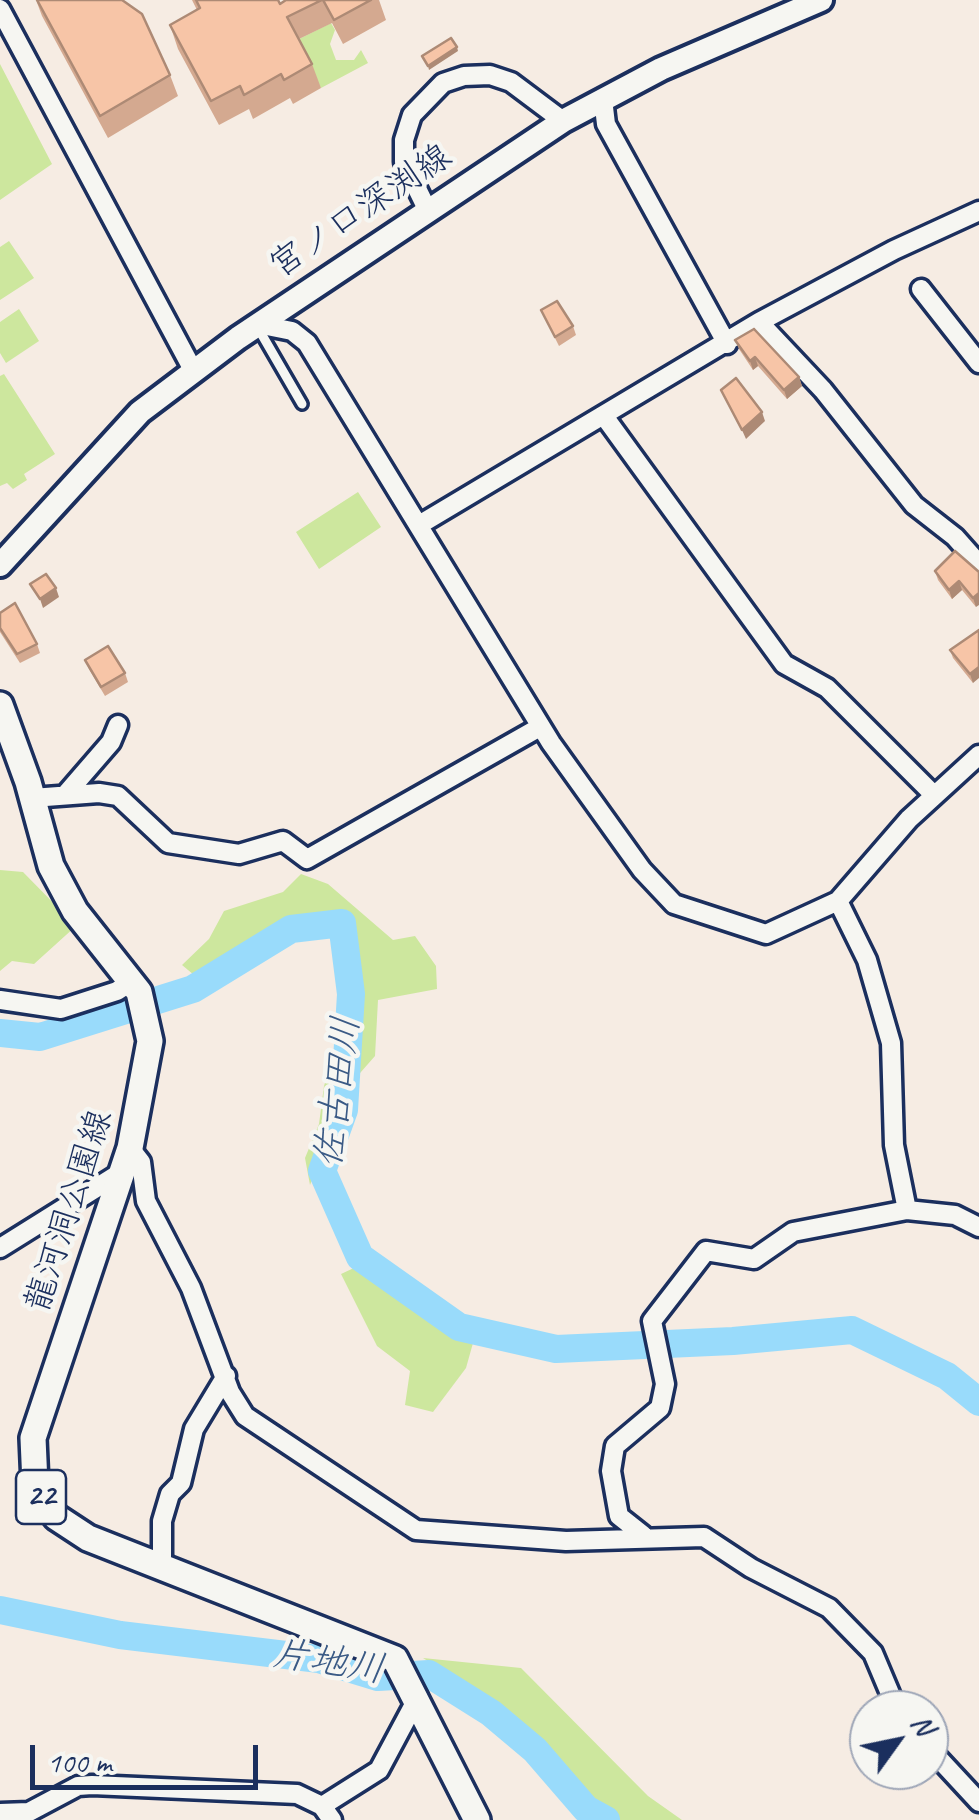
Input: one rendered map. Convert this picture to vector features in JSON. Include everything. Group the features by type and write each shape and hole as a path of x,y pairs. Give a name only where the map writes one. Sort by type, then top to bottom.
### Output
{"main road":[{"name":"宮ノ口深渕線","path":"0,565 99,452 193,370 257,324 563,121 692,54 821,0"},
{"name":"龍河洞公園線","path":"0,705 32,798 41,842 63,892 136,986 149,1027 148,1065 130,1148 33,1438 32,1465 40,1496 68,1526 227,1596 373,1647 400,1666 477,1820"}],"street":[{"path":"0,9 193,370"},
{"path":"428,209 404,162 404,140 412,115 443,84 477,76 511,82 563,121"},
{"path":"603,100 606,124 727,344"},
{"path":"420,525 759,322 894,250 979,211"},
{"path":"921,290 979,364"},
{"path":"759,322 823,390 914,504 955,537 979,564"},
{"path":"257,324 292,330 307,343 540,726 642,870 674,904 766,934 838,901 933,794 979,755"},
{"path":"604,416 784,664 827,688 933,794"},
{"path":"66,794 111,742 118,725"},
{"path":"32,798 66,794 118,796 168,843 239,854 283,841 307,859 540,726"},
{"path":"838,901 867,960 892,1043 894,1144 907,1210"},
{"path":"0,1000 61,1009 136,986"},
{"path":"130,1148 141,1162 146,1201 191,1288 230,1392 245,1416 416,1530 566,1541 644,1535 704,1537 751,1568 829,1608 873,1653 889,1690"},
{"path":"0,1248 120,1173"},
{"path":"644,1535 620,1516 615,1446 660,1408 665,1384 652,1322 706,1251 754,1259 793,1232 879,1219 907,1210 956,1215 979,1226"},
{"path":"162,1568 162,1521 170,1494 182,1483 194,1429 226,1376"},
{"path":"0,1813 29,1812 78,1786 208,1793 274,1791 297,1794 327,1813 379,1770 416,1694"},
{"path":"949,1770 979,1802"}],"lane":[{"path":"257,324 302,404"}],"green space":[{"path":"331,23 335,30 330,44 336,60 354,60 361,50 368,63 321,88 295,41"},
{"path":"0,64 52,164 0,200"},
{"path":"9,241 34,278 0,300 0,247"},
{"path":"19,309 39,341 6,363 0,353 0,322"},
{"path":"4,374 55,454 24,474 27,480 13,489 7,483 0,486 0,376"},
{"path":"358,492 381,527 319,569 296,532"},
{"path":"0,870 23,872 76,926 34,964 12,961 0,971"},
{"path":"301,874 328,884 393,940 415,936 436,966 437,989 378,1000 375,1056 346,1089 310,1185 305,1158 319,1124 324,1086 345,1021 345,946 331,924 304,926 265,939 228,959 212,976 194,975 182,965 209,939 224,911 283,892"},
{"path":"356,1267 386,1277 421,1310 473,1343 466,1368 433,1412 405,1405 410,1371 377,1346 341,1274"},
{"path":"423,1658 521,1668 648,1796 682,1820 586,1820 555,1763 479,1693"}],"building":[{"path":"37,0 122,0 142,14 170,75 100,116"},
{"path":"196,0 278,0 280,4 286,0 322,0 287,17 312,64 284,80 281,74 244,95 240,86 211,101 170,25 200,8"},
{"path":"323,0 371,0 334,20"},
{"path":"451,38 457,47 428,66 422,56"},
{"path":"557,301 573,326 555,337 541,310"},
{"path":"754,329 799,377 784,390 755,357 750,361 735,340"},
{"path":"736,378 762,412 742,430 721,390"},
{"path":"955,551 979,572 979,593 973,598 959,581 949,590 935,571"},
{"path":"46,574 56,588 40,599 30,584"},
{"path":"15,603 37,644 17,654 0,628 0,613"},
{"path":"979,630 979,667 970,674 950,650"},
{"path":"108,646 125,673 101,687 85,660"}],"waterway":[{"name":"佐古田川","path":"0,1033 40,1037 193,989 291,929 342,923 351,994 344,1110 322,1171 360,1257 459,1327 556,1349 733,1341 852,1330 947,1376 979,1402"},
{"name":"片地川","path":"0,1610 120,1635 319,1659 378,1677 429,1674 491,1713 535,1750 586,1809 606,1820"}]}
